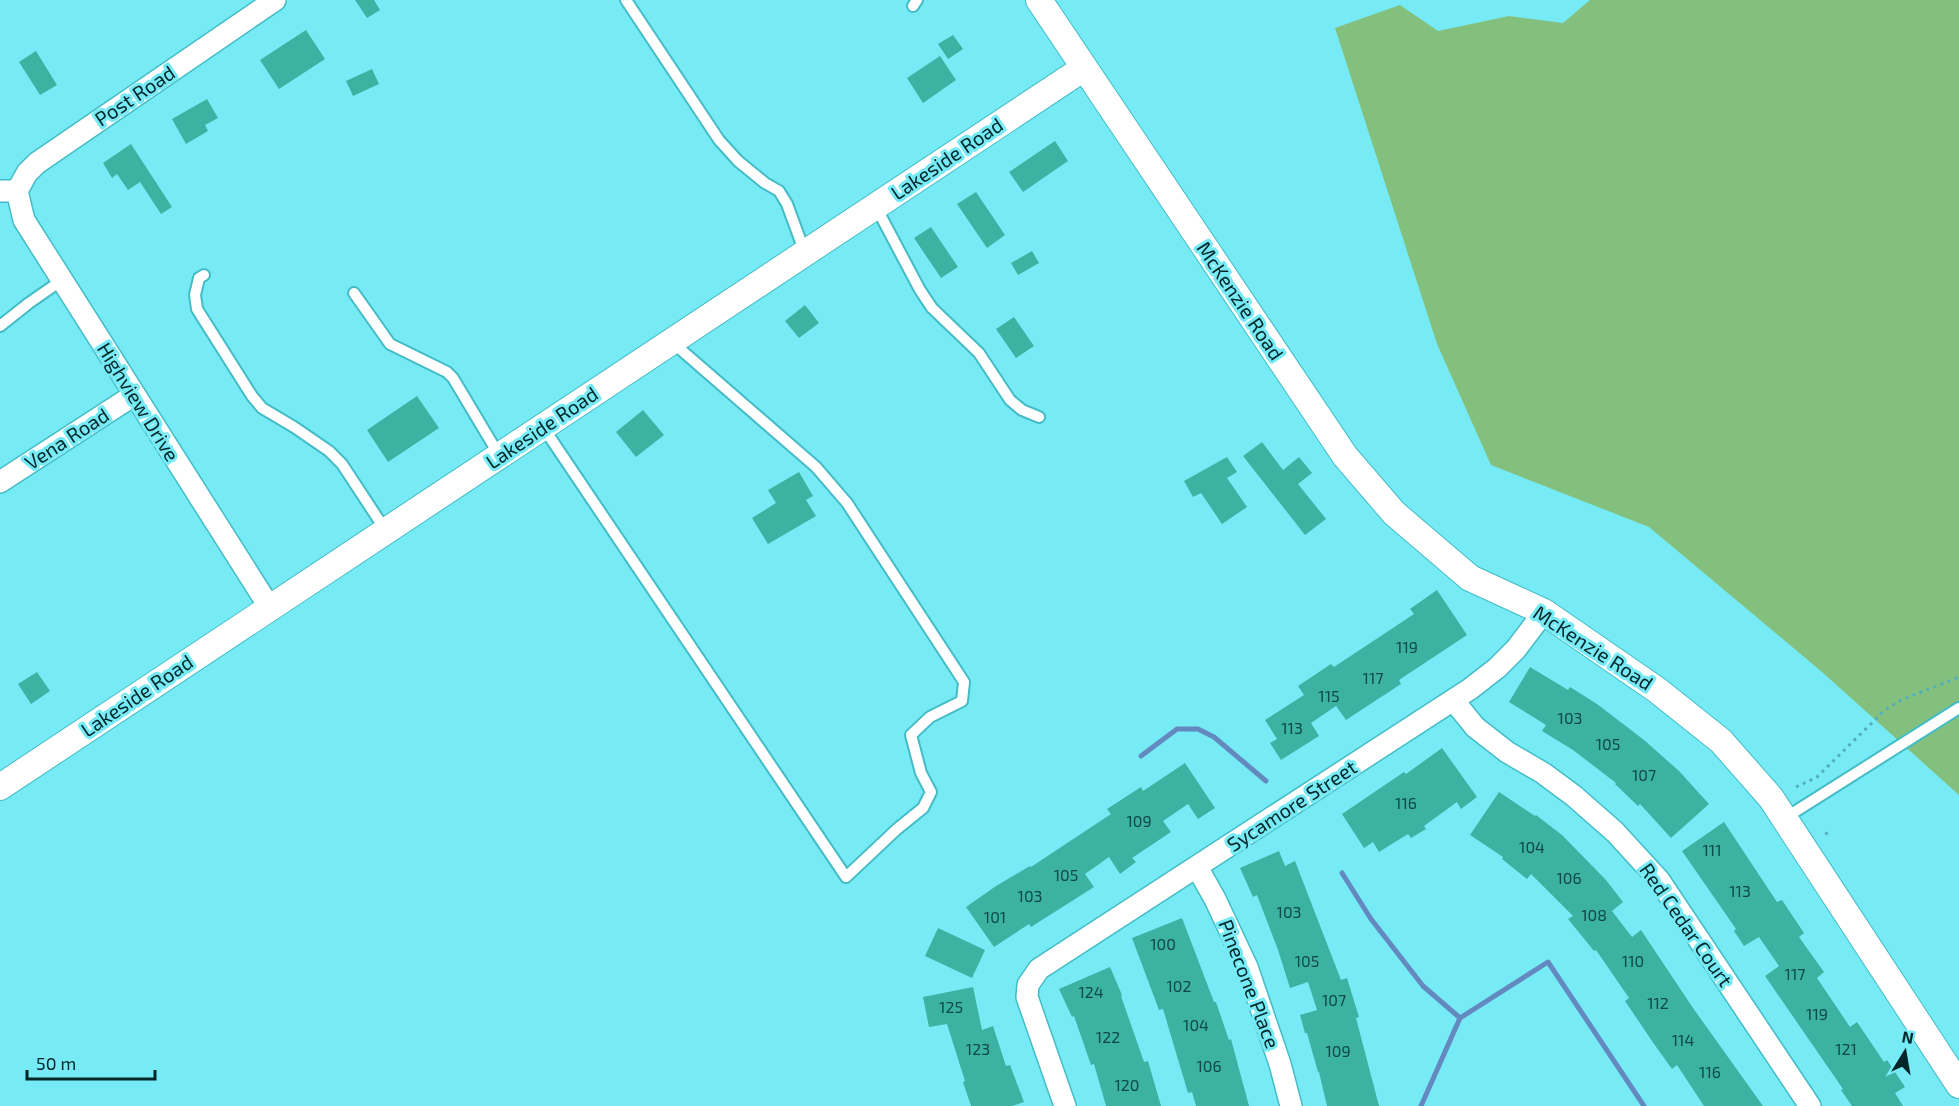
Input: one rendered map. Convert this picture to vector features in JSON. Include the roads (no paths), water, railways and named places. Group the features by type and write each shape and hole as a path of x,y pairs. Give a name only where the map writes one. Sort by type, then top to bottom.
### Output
{"street":[{"name":"Post Road","path":"8,191 37,163 275,0"},
{"name":"McKenzie Road","path":"1039,0 1345,456 1394,513 1470,578 1544,612 1657,690 1721,741 1771,798 1785,818 1959,1085"},
{"name":"Lakeside Road","path":"0,788 1084,68"},
{"name":"Highview Drive","path":"8,191 24,220 270,608"},
{"name":"Vena Road","path":"0,482 134,395"},
{"name":"Sycamore Street","path":"1065,1106 1027,997 1028,985 1039,969 1454,700 1503,662 1516,649 1544,612"},
{"name":"Red Cedar Court","path":"1454,700 1475,727 1499,746 1574,796 1615,832 1659,880 1810,1106"},
{"name":"Pinecone Place","path":"1197,867 1247,967 1280,1064 1290,1106"}],"lane":[{"path":"626,0 719,140 738,161 765,183 779,191 787,204 806,253"},
{"path":"876,206 920,290 933,308 980,353 1010,400 1022,410 1039,417"},
{"path":"204,275 199,278 195,295 197,309 252,396 262,408 294,427 342,464 386,531"},
{"path":"0,326 62,280"},
{"path":"354,293 390,344 447,372 453,378 499,456"},
{"path":"543,427 846,877 923,808 931,792 921,772 911,735 930,717 962,701 964,682 847,503 816,467 672,342"},
{"path":"1785,818 1959,708"}],"waterway":[{"path":"1141,756 1177,729 1198,729 1214,737 1266,781"},
{"path":"1342,873 1371,919 1423,986 1460,1018"},
{"path":"1421,1106 1460,1018 1548,962 1644,1106"}]}
